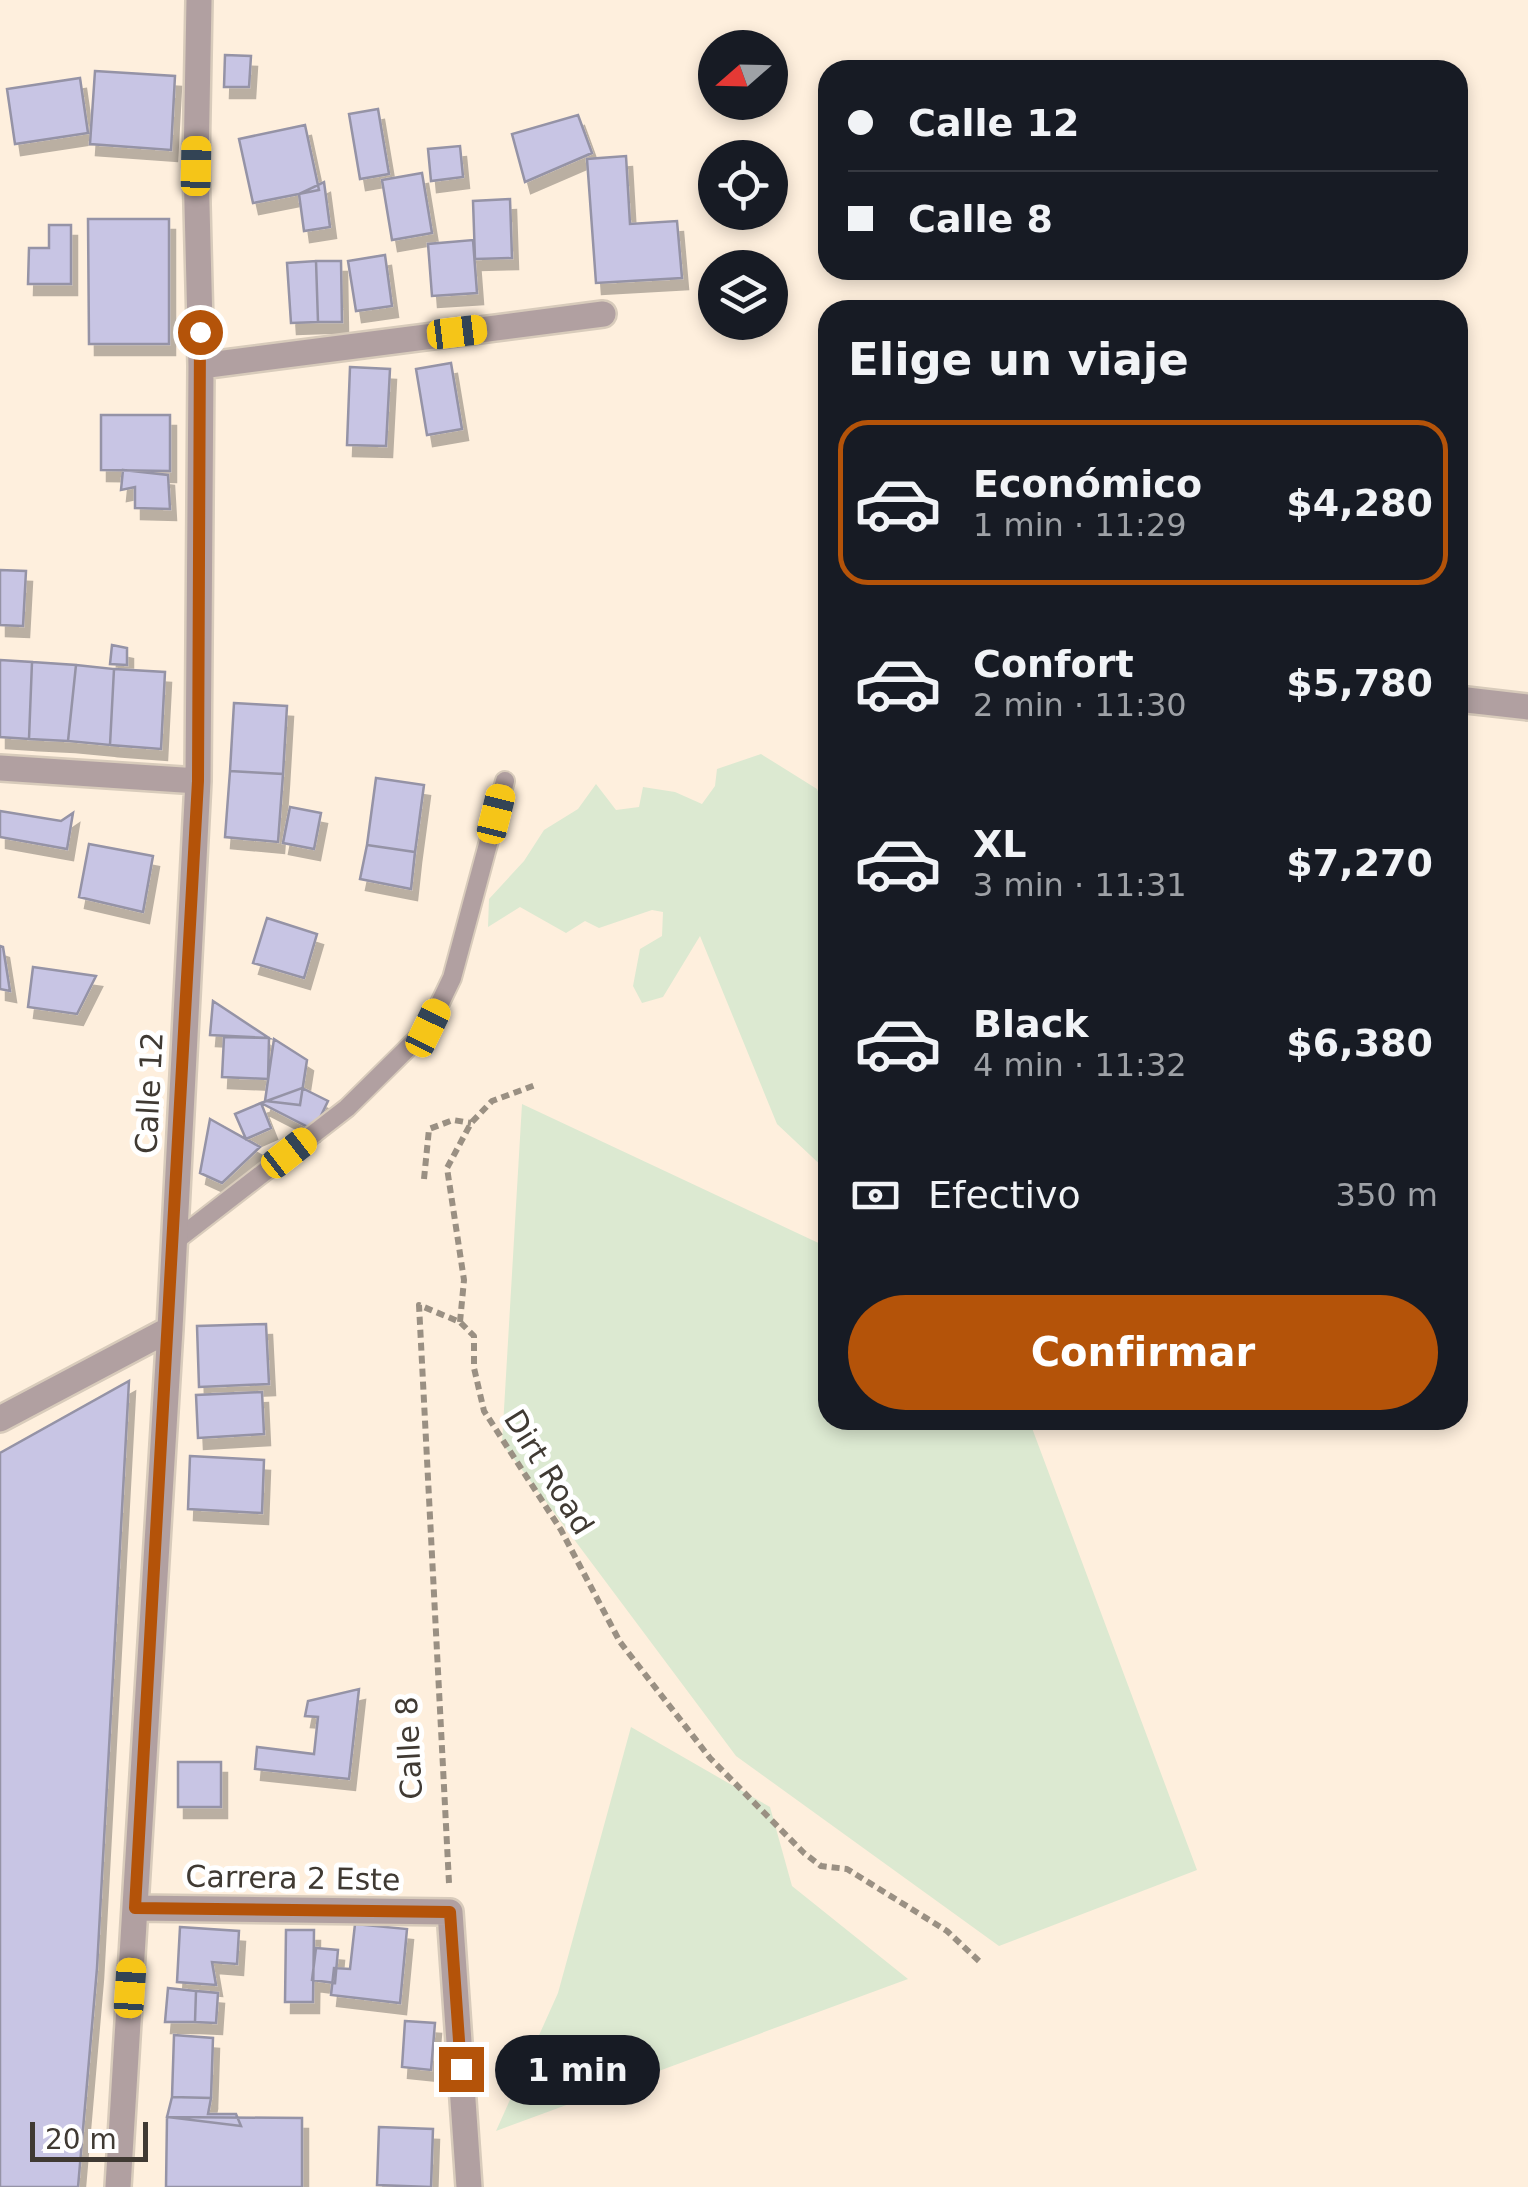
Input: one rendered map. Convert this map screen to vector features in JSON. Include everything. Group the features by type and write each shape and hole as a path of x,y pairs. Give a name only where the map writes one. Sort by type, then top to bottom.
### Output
{"street":[{"name":"Calle 12","path":"118,2187 170,1330 198,781 199,0"},
{"path":"201,366 603,314"},
{"path":"1468,700 1528,707"},
{"path":"0,768 198,781"},
{"path":"0,1419 170,1330"},
{"name":"Carrera 2 Este","path":"135,1908 450,1912"},
{"path":"450,1912 469,2187"}],"lane":[{"path":"174,1242 347,1108 428,1028 452,978 505,781"}],"path":[{"name":"Dirt Road","path":"538,1084 492,1101 471,1124 447,1168 464,1280 460,1322 474,1336 474,1368 484,1410 560,1530 620,1642 710,1758 821,1866 847,1869 947,1930 980,1962"},
{"name":"Dirt Road","path":"424,1179 428,1129 452,1120 471,1124"},
{"name":"Calle 8","path":"450,1912 419,1304 460,1322"}],"green space":[{"path":"761,754 818,792 818,1163 777,1124 700,936 663,997 642,1003 633,986 640,949 662,936 663,912 652,910 599,928 585,921 566,933 520,907 488,927 489,899 524,861 544,830 578,809 596,784 616,810 639,807 643,787 675,792 702,804 715,786 717,769"},
{"path":"522,1104 818,1243 818,1430 1033,1430 1197,1870 999,1946 736,1756 502,1443"},
{"path":"631,1727 770,1807 792,1886 908,1979 496,2131 558,1993"}],"building":[{"path":"225,55 251,56 249,87 224,87"},
{"path":"95,71 175,76 171,150 90,144"},
{"path":"80,78 88,133 15,144 7,89"},
{"path":"378,109 389,174 360,179 349,114"},
{"path":"578,115 592,153 525,182 512,134"},
{"path":"305,125 319,190 253,203 239,139"},
{"path":"460,146 463,177 431,181 428,149"},
{"path":"626,156 630,224 677,221 682,278 596,283 587,159"},
{"path":"422,173 432,233 392,240 382,180"},
{"path":"324,182 330,227 304,231 299,194"},
{"path":"510,199 512,258 475,259 473,201"},
{"path":"88,219 169,219 169,344 89,344"},
{"path":"49,225 71,225 71,284 28,284 29,248 49,248"},
{"path":"473,240 477,293 432,296 428,244"},
{"path":"385,255 392,306 356,311 348,261"},
{"path":"316,261 318,322 291,323 287,263"},
{"path":"316,261 341,261 342,322 318,322"},
{"path":"451,363 462,429 427,435 416,369"},
{"path":"350,367 390,369 386,446 347,445"},
{"path":"101,415 170,415 170,471 101,470"},
{"path":"123,470 168,475 170,509 135,508 135,487 121,490"},
{"path":"0,570 26,571 23,626 0,625"},
{"path":"112,645 127,648 127,665 110,664"},
{"path":"0,660 32,662 29,739 0,737"},
{"path":"32,662 76,665 68,741 29,739"},
{"path":"76,665 114,669 110,745 68,741"},
{"path":"114,669 165,672 161,749 110,745"},
{"path":"234,703 287,706 283,774 230,771"},
{"path":"230,771 283,774 278,842 225,837"},
{"path":"376,778 424,785 415,852 367,845"},
{"path":"290,807 321,813 314,849 283,843"},
{"path":"0,811 61,821 73,813 67,849 0,837"},
{"path":"89,844 153,856 143,912 79,897"},
{"path":"367,845 415,852 411,889 360,879"},
{"path":"267,918 317,934 304,978 253,963"},
{"path":"0,946 3,947 10,991 0,989"},
{"path":"33,967 96,976 77,1014 28,1007"},
{"path":"213,1001 269,1038 210,1035"},
{"path":"224,1037 269,1038 268,1079 222,1077"},
{"path":"274,1039 307,1060 300,1105 265,1101"},
{"path":"302,1088 328,1101 314,1130 261,1103"},
{"path":"261,1103 271,1128 246,1139 235,1114"},
{"path":"210,1119 260,1147 222,1183 200,1173"},
{"path":"266,1324 269,1384 199,1387 197,1326"},
{"path":"129,1381 97,1968 78,2187 0,2187 0,1453"},
{"path":"262,1392 264,1434 198,1438 196,1395"},
{"path":"190,1456 264,1460 262,1513 188,1509"},
{"path":"359,1689 349,1779 255,1769 257,1747 314,1754 318,1717 305,1716 308,1701"},
{"path":"178,1762 221,1762 221,1807 178,1807"},
{"path":"355,1924 407,1929 400,2003 331,1995 334,1968 350,1969"},
{"path":"180,1927 239,1931 237,1964 212,1962 216,1985 177,1982"},
{"path":"286,1930 314,1930 313,2002 285,2002"},
{"path":"316,1948 338,1950 335,1983 312,1980"},
{"path":"168,1988 196,1991 195,2022 165,2022"},
{"path":"196,1991 218,1993 216,2023 195,2022"},
{"path":"405,2021 435,2023 431,2070 402,2067"},
{"path":"174,2035 213,2038 211,2098 172,2097"},
{"path":"172,2097 211,2098 208,2114 236,2114 241,2126 167,2117"},
{"path":"167,2117 302,2118 302,2187 166,2187"},
{"path":"379,2127 433,2129 431,2187 377,2185"}],"route":[{"path":"200,332 198,781 135,1908 450,1912 461,2069"}]}
